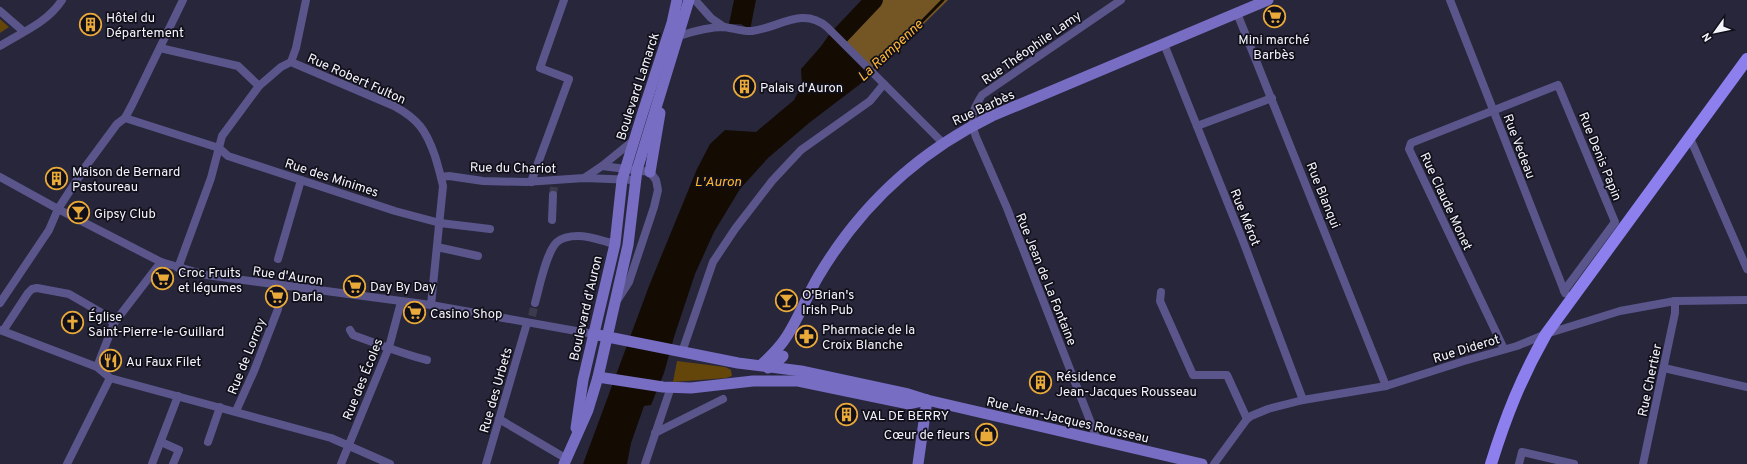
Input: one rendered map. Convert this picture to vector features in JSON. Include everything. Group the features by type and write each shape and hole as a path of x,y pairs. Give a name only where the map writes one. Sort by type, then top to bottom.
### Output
{"main road":[{"name":"Boulevard Lamarck","path":"624,174 672,23 677,0"},
{"name":"Boulevard Lamarck","path":"636,175 689,0"},
{"name":"Rue Barbès","path":"776,363 787,337 818,277 840,243 874,202 903,173 943,143 972,126 1268,0"},
{"path":"1491,464 1515,394 1528,365 1566,296 1690,138 1747,59"},
{"name":"Boulevard Lamarck","path":"650,172 664,81"},
{"name":"Boulevard d'Auron","path":"573,442 583,380 615,244 624,174"},
{"name":"Boulevard d'Auron","path":"566,461 588,410 598,377 628,245 636,175"},
{"name":"Rue Jean-Jacques Rousseau","path":"592,339 606,337 738,363 776,363 1098,441 1202,464"},
{"path":"592,339 598,377"},
{"path":"735,383 739,372 738,363"},
{"path":"776,363 784,381"},
{"name":"Rue Jean-Jacques Rousseau","path":"735,383 759,374 776,363"},
{"name":"Rue Jean-Jacques Rousseau","path":"598,377 667,387 692,388 735,383 784,381 803,382 909,404 927,400"},
{"path":"918,464 922,423 927,400"}],"street":[{"path":"0,46 40,23 55,11 62,0"},
{"path":"0,303 50,230 58,209 86,166 116,124 125,118 183,0"},
{"path":"291,62 296,48 306,0"},
{"path":"531,182 569,79 540,68 564,0"},
{"path":"695,0 710,18 727,28"},
{"name":"Rue Théophile Lamy","path":"972,126 973,110 982,95 1121,0"},
{"name":"Rue Vedeau","path":"1450,0 1566,296"},
{"path":"0,12 24,31"},
{"name":"Rue Blanqui","path":"1237,13 1386,386"},
{"path":"679,36 702,29 727,28 750,32 793,18 816,19 827,27 943,143"},
{"name":"Rue Mérot","path":"1164,44 1303,400"},
{"path":"160,48 238,66 259,86"},
{"name":"Rue Robert Fulton","path":"178,268 211,178 222,136 259,86 281,67 291,62 408,113 420,124 429,138 443,186 431,305"},
{"path":"678,351 713,262 735,229 772,181 801,150 870,101 884,84"},
{"name":"Rue Denis Papin","path":"1493,110 1558,85 1615,222 1566,296"},
{"path":"1197,126 1272,98"},
{"name":"Rue Claude Monet","path":"1493,110 1412,141 1409,148 1504,349"},
{"name":"Rue des Minimes","path":"125,118 219,148 228,156 395,210 440,223 490,229"},
{"name":"Rue Jean de La Fontaine","path":"972,126 1007,208 1098,441"},
{"path":"1690,138 1747,269"},
{"name":"Rue du Chariot","path":"584,178 602,166 634,140"},
{"path":"602,166 624,174 636,175 650,172"},
{"name":"Boulevard d'Auron","path":"614,305 629,282 654,207 658,190 656,180 650,172"},
{"name":"Rue du Chariot","path":"441,177 449,176 483,181 531,182 554,188 584,178 624,174"},
{"name":"Rue d'Auron","path":"0,176 58,209 161,262 178,268 283,290 431,305 530,321 592,339"},
{"path":"278,259 301,180"},
{"path":"552,220 554,188"},
{"path":"535,304 546,262 555,244 559,240 579,236 615,244"},
{"path":"437,247 478,256"},
{"path":"97,367 114,323 161,262"},
{"path":"114,323 100,312 69,294 37,288 32,289 28,293 2,330 97,367 110,378 298,428 348,445 390,464"},
{"path":"1161,292 1160,301 1193,375 1228,375 1247,419"},
{"name":"Rue Diderot","path":"1214,464 1247,419 1268,409 1303,400 1386,386 1517,346 1546,334 1620,311 1675,301 1747,300"},
{"name":"Rue Chertier","path":"1643,464 1676,313 1675,301"},
{"name":"Rue des Écoles","path":"341,464 389,347 401,302"},
{"name":"Rue de Lorroy","path":"236,411 254,371 278,309"},
{"name":"Rue des Urbets","path":"486,464 530,321"},
{"path":"350,330 353,335 389,347 400,354 428,360"},
{"path":"1664,368 1747,388"},
{"path":"67,464 110,378"},
{"path":"645,464 667,387"},
{"path":"152,464 178,396"},
{"path":"655,433 723,400"},
{"path":"208,442 220,407"},
{"path":"499,419 566,461"},
{"path":"161,442 179,450 173,464"},
{"path":"1519,464 1522,452 1574,464"}],"shaded area":[{"path":"863,0 948,0 872,75 832,34"},
{"path":"0,19 9,27 0,33"},
{"path":"677,361 725,367 731,370 732,376 726,378 673,382"}],"water":[{"path":"734,0 756,0 750,30 741,24 729,24"},
{"name":"L'Auron","path":"832,34 872,75 809,123 768,158 740,189 714,232 695,274 674,337 664,373 651,405 644,406 631,443 627,464 583,464 649,286 697,169 710,144 725,130 756,132 794,100 802,85 801,69"}],"waterway":[{"path":"826,55 837,39 874,0"},
{"name":"La Rampenne","path":"871,70 883,61 943,0"}],"tunnel":[{"path":"553,195 554,187"},
{"path":"278,309 282,294"},
{"path":"532,316 535,303"}],"place":[{"name":"Mini marché Barbès","path":"1274,17"},
{"name":"Hôtel du Département","path":"90,24"},
{"name":"Palais d'Auron","path":"745,87"},
{"name":"Maison de Bernard Pastoureau","path":"57,178"},
{"name":"Gipsy Club","path":"78,213"},
{"name":"Croc Fruits et légumes","path":"163,279"},
{"name":"Day By Day","path":"354,286"},
{"name":"Darla","path":"276,296"},
{"name":"O'Brian's Irish Pub","path":"786,301"},
{"name":"Casino Shop","path":"414,313"},
{"name":"Église Saint-Pierre-le-Guillard","path":"72,323"},
{"name":"Pharmacie de la Croix Blanche","path":"807,336"},
{"name":"Au Faux Filet","path":"111,361"},
{"name":"Résidence Jean-Jacques Rousseau","path":"1040,383"},
{"name":"VAL DE BERRY","path":"847,415"},
{"name":"Cœur de fleurs","path":"986,434"}]}
